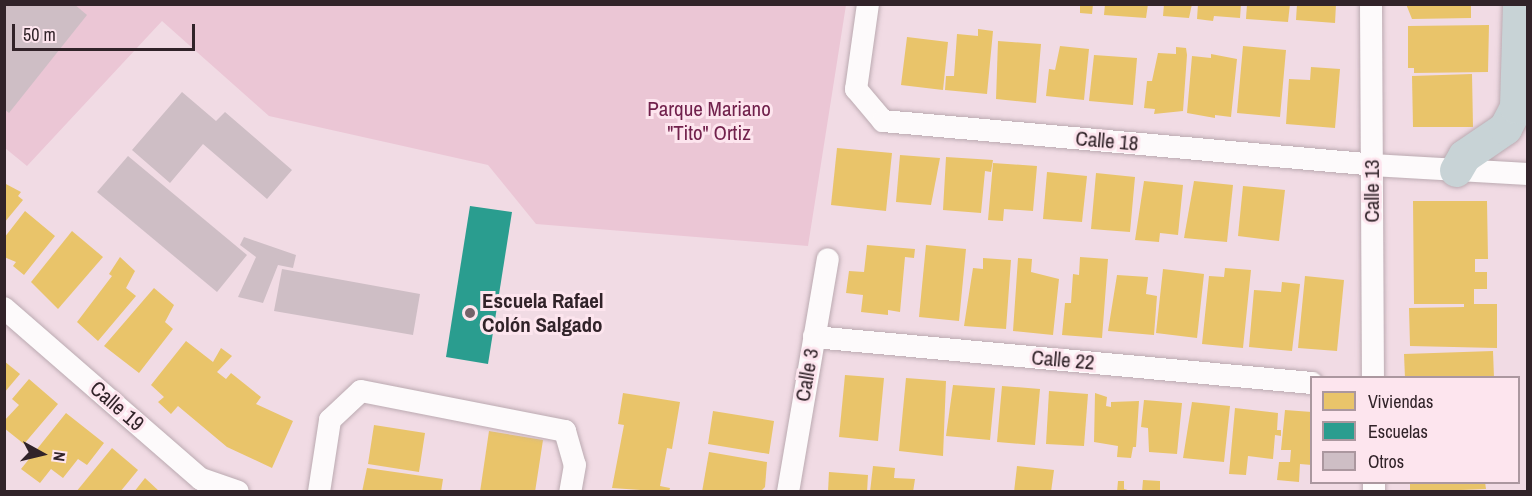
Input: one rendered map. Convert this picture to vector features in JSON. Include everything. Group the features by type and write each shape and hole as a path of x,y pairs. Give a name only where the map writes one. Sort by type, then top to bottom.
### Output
{"highway":[{"path":"1456,170 1464,156 1505,128 1516,107 1520,4"}],"street":[{"name":"Calle 18","path":"868,4 856,89 883,121 1372,165 1527,174"},
{"name":"Calle 13","path":"1371,4 1373,376"},
{"name":"Calle 3","path":"788,492 828,260"},
{"name":"Calle 19","path":"4,308 201,479 238,492"},
{"name":"Calle 22","path":"814,337 1310,382"},
{"path":"319,492 330,420 362,391 565,431 575,465 570,492"}],"green space":[{"name":"Parque Mariano \"Tito\" Ortiz","path":"4,5 846,5 808,246 536,224 488,165 269,116 162,21 27,166 5,148"}],"building: Viviendas":[{"path":"1080,4 1093,4 1092,14 1080,13"},
{"path":"1105,4 1148,4 1146,18 1104,15"},
{"path":"1164,4 1192,4 1189,18 1163,16"},
{"path":"1198,4 1241,4 1240,18 1214,16 1213,21 1197,19"},
{"path":"1247,4 1290,4 1288,22 1246,19"},
{"path":"1297,4 1336,4 1335,23 1296,20"},
{"path":"1406,4 1471,4 1471,18 1412,19"},
{"path":"1489,25 1488,72 1414,73 1414,68 1408,68 1408,26"},
{"path":"978,29 993,31 987,94 945,90 946,76 954,76 957,34 978,36"},
{"path":"907,37 948,42 943,90 901,85"},
{"path":"998,41 1041,44 1036,103 996,99"},
{"path":"1060,46 1089,49 1084,100 1046,96 1049,69 1055,70"},
{"path":"1243,46 1286,50 1280,117 1237,113"},
{"path":"1176,47 1186,48 1187,55 1183,111 1154,114 1155,109 1144,108 1147,81 1152,81 1158,53 1176,54"},
{"path":"1211,54 1237,59 1231,117 1215,115 1215,118 1187,113 1192,56 1211,58"},
{"path":"1094,55 1137,58 1133,105 1089,101"},
{"path":"1311,67 1340,69 1335,128 1286,124 1289,79 1310,80"},
{"path":"1472,74 1473,127 1413,127 1412,76"},
{"path":"837,148 892,153 886,211 831,205"},
{"path":"900,155 940,158 931,205 896,202"},
{"path":"946,157 993,160 991,172 985,171 981,213 943,210"},
{"path":"993,163 1037,166 1033,211 1004,209 1003,221 988,220"},
{"path":"1047,172 1087,176 1082,222 1043,219"},
{"path":"1096,173 1135,177 1130,232 1091,229"},
{"path":"1144,181 1183,185 1178,235 1160,233 1159,242 1135,240"},
{"path":"1194,181 1233,185 1227,242 1184,238"},
{"path":"4,183 21,192 18,196 23,200 4,223"},
{"path":"1243,186 1285,190 1279,241 1238,236"},
{"path":"1413,201 1487,201 1488,259 1475,259 1475,272 1487,272 1487,289 1474,289 1474,304 1497,304 1497,348 1410,346 1409,308 1464,307 1464,304 1414,304"},
{"path":"25,211 55,236 24,275 13,266 16,262 4,257 4,238"},
{"path":"72,231 103,257 58,309 31,282"},
{"path":"867,245 915,249 914,258 905,257 900,312 888,310 888,315 861,312 863,295 846,293 849,271 864,272"},
{"path":"926,245 966,249 959,321 919,317"},
{"path":"120,257 135,271 126,288 136,296 98,341 77,322 112,276 109,274"},
{"path":"1080,257 1108,259 1102,338 1062,335 1065,303 1071,303 1073,274 1079,275"},
{"path":"983,258 1011,260 1006,329 964,326 973,268 983,269"},
{"path":"1018,258 1032,259 1031,272 1059,279 1053,335 1013,331"},
{"path":"1225,268 1251,270 1243,348 1202,344 1209,276 1224,277"},
{"path":"1163,269 1204,274 1197,338 1156,333"},
{"path":"1117,275 1148,277 1146,294 1157,296 1154,335 1108,331"},
{"path":"1305,276 1344,280 1337,351 1298,348"},
{"path":"1282,282 1300,284 1292,351 1249,347 1254,290 1281,292"},
{"path":"154,288 174,305 165,322 173,329 139,373 104,346"},
{"path":"186,341 213,362 221,348 232,356 217,372 226,379 231,373 261,397 256,404 293,421 272,468 227,447 178,406 171,414 158,402 164,397 151,385"},
{"path":"1493,351 1494,376 1405,376 1404,354"},
{"path":"4,361 20,374 4,393"},
{"path":"845,375 884,378 878,441 839,437"},
{"path":"906,378 946,381 943,456 899,451"},
{"path":"29,379 58,404 24,444 4,428 4,421 19,405 12,399"},
{"path":"953,385 995,388 990,440 946,436"},
{"path":"1002,386 1040,389 1035,445 997,442"},
{"path":"1049,391 1088,394 1084,446 1046,444"},
{"path":"623,393 680,402 672,449 667,448 660,486 670,488 669,492 612,488 624,425 618,424"},
{"path":"1095,393 1107,397 1106,406 1111,407 1111,402 1139,401 1136,447 1133,447 1131,458 1117,457 1118,446 1094,442"},
{"path":"1144,400 1182,403 1177,454 1149,452 1148,428 1141,427"},
{"path":"1192,402 1230,406 1224,462 1183,458"},
{"path":"1235,408 1278,413 1277,430 1281,430 1281,436 1275,435 1273,459 1248,456 1246,475 1229,474"},
{"path":"1285,410 1310,412 1310,465 1300,464 1299,482 1277,480 1279,462 1290,462 1291,450 1281,450"},
{"path":"713,411 774,421 769,454 708,444"},
{"path":"66,413 104,443 87,465 78,459 63,478 51,469 40,483 21,469"},
{"path":"374,425 425,433 419,472 368,464"},
{"path":"489,431 543,440 535,492 480,492"},
{"path":"112,448 138,470 120,492 76,492"},
{"path":"709,452 767,462 765,487 760,492 702,492"},
{"path":"873,466 895,468 894,478 915,479 913,492 870,492"},
{"path":"1017,466 1054,470 1051,492 1014,492"},
{"path":"367,468 443,479 441,492 362,492"},
{"path":"829,472 868,475 867,492 828,492"},
{"path":"145,478 160,492 134,492"},
{"path":"1143,480 1160,481 1160,492 1142,492"},
{"path":"1118,481 1124,481 1124,489 1135,492 1117,492"},
{"path":"1410,484 1485,484 1486,489 1410,492"}],"building: Escuelas":[{"path":"470,206 512,212 488,364 446,357"}],"building: Otros":[{"path":"4,4 74,4 87,15 9,113 4,109"},
{"path":"182,92 216,121 225,112 292,170 267,199 203,144 170,183 132,150"},
{"path":"128,156 247,255 217,292 97,192"},
{"path":"244,237 296,255 293,268 278,265 263,303 238,297 256,257 240,245"},
{"path":"282,269 420,294 413,335 274,311"}],"place":[{"name":"Escuela Rafael Colón Salgado","path":"470,313"}]}
